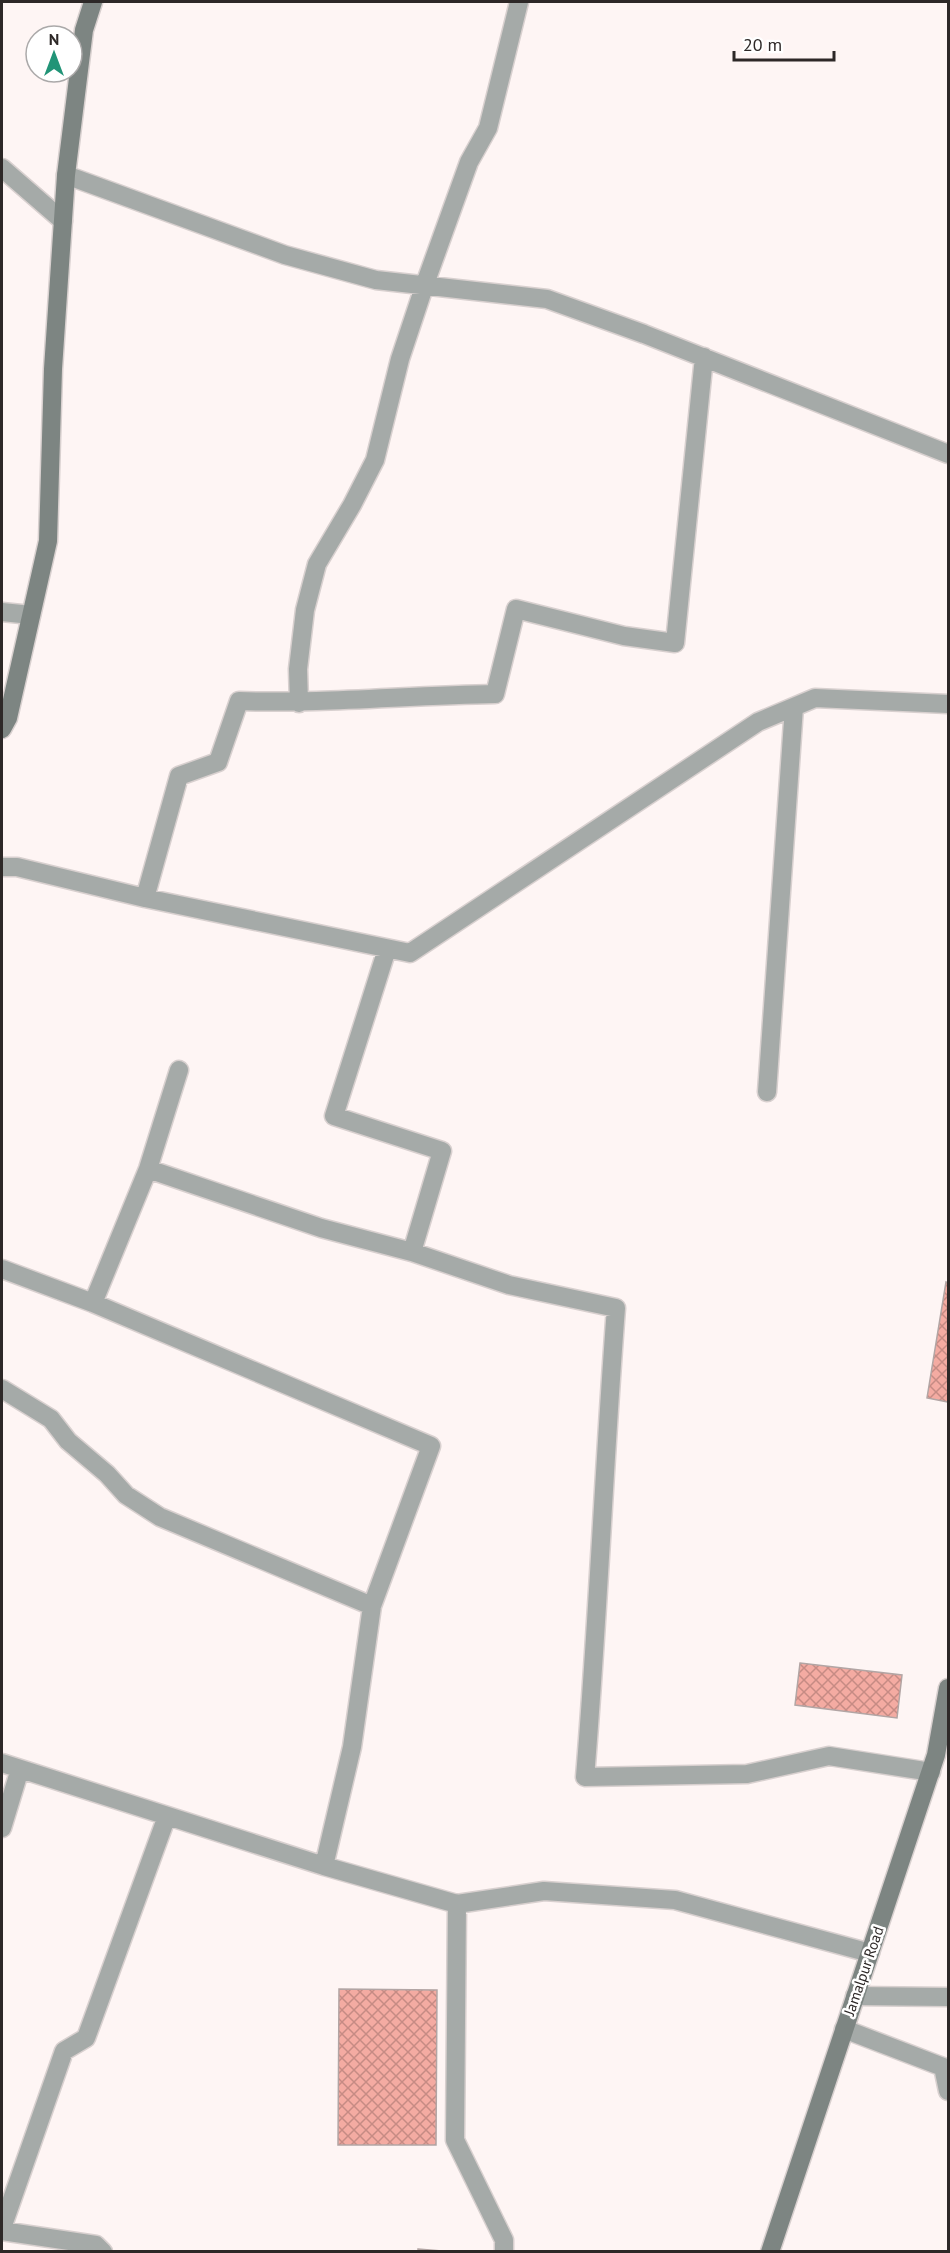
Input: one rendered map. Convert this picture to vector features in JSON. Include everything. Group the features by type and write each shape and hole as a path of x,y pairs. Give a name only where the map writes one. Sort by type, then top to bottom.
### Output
{"street":[{"path":"2,729 8,718 48,541 52,369 66,176 84,30 93,2"},
{"path":"299,703 298,669 304,622 317,564 352,506 375,460 400,359 425,284 469,162 488,128 519,2"},
{"path":"2,168 63,221"},
{"path":"66,176 285,255 376,280 547,299 704,357 948,454"},
{"path":"144,898 179,776 218,762 239,702 299,703 410,695 495,694 516,609 624,636 675,643 704,357"},
{"path":"2,612 31,615"},
{"path":"2,867 17,867 144,898 410,953 758,722 815,698 948,704"},
{"path":"767,1092 794,706"},
{"path":"387,949 334,1116 442,1151 412,1252"},
{"path":"93,1303 148,1169 179,1070"},
{"path":"148,1169 321,1228 412,1252 509,1285 616,1308 605,1456 600,1591 585,1778 747,1774 829,1756 938,1758"},
{"path":"2,1269 93,1303 431,1446 372,1606 352,1747 324,1866"},
{"path":"2,1389 51,1419 68,1441 107,1474 126,1496 159,1517 372,1606"},
{"name":"Jamalpur Road","path":"770,2252 855,1996 938,1758 948,1689"},
{"path":"2,1763 324,1866 457,1904 544,1891 675,1900 870,1953"},
{"path":"2,1828 20,1769"},
{"path":"103,2252 96,2245 2,2229 64,2051 86,2038 167,1816"},
{"path":"457,1904 455,2140 504,2240 504,2252"},
{"path":"855,1996 948,1997"},
{"path":"844,2029 943,2067 948,2091"}],"building":[{"path":"946,1282 948,1283 948,1402 927,1398"},
{"path":"800,1663 902,1675 897,1718 795,1705"},
{"path":"339,1989 437,1990 436,2145 338,2145"},
{"path":"418,2249 454,2252 418,2252"}]}
